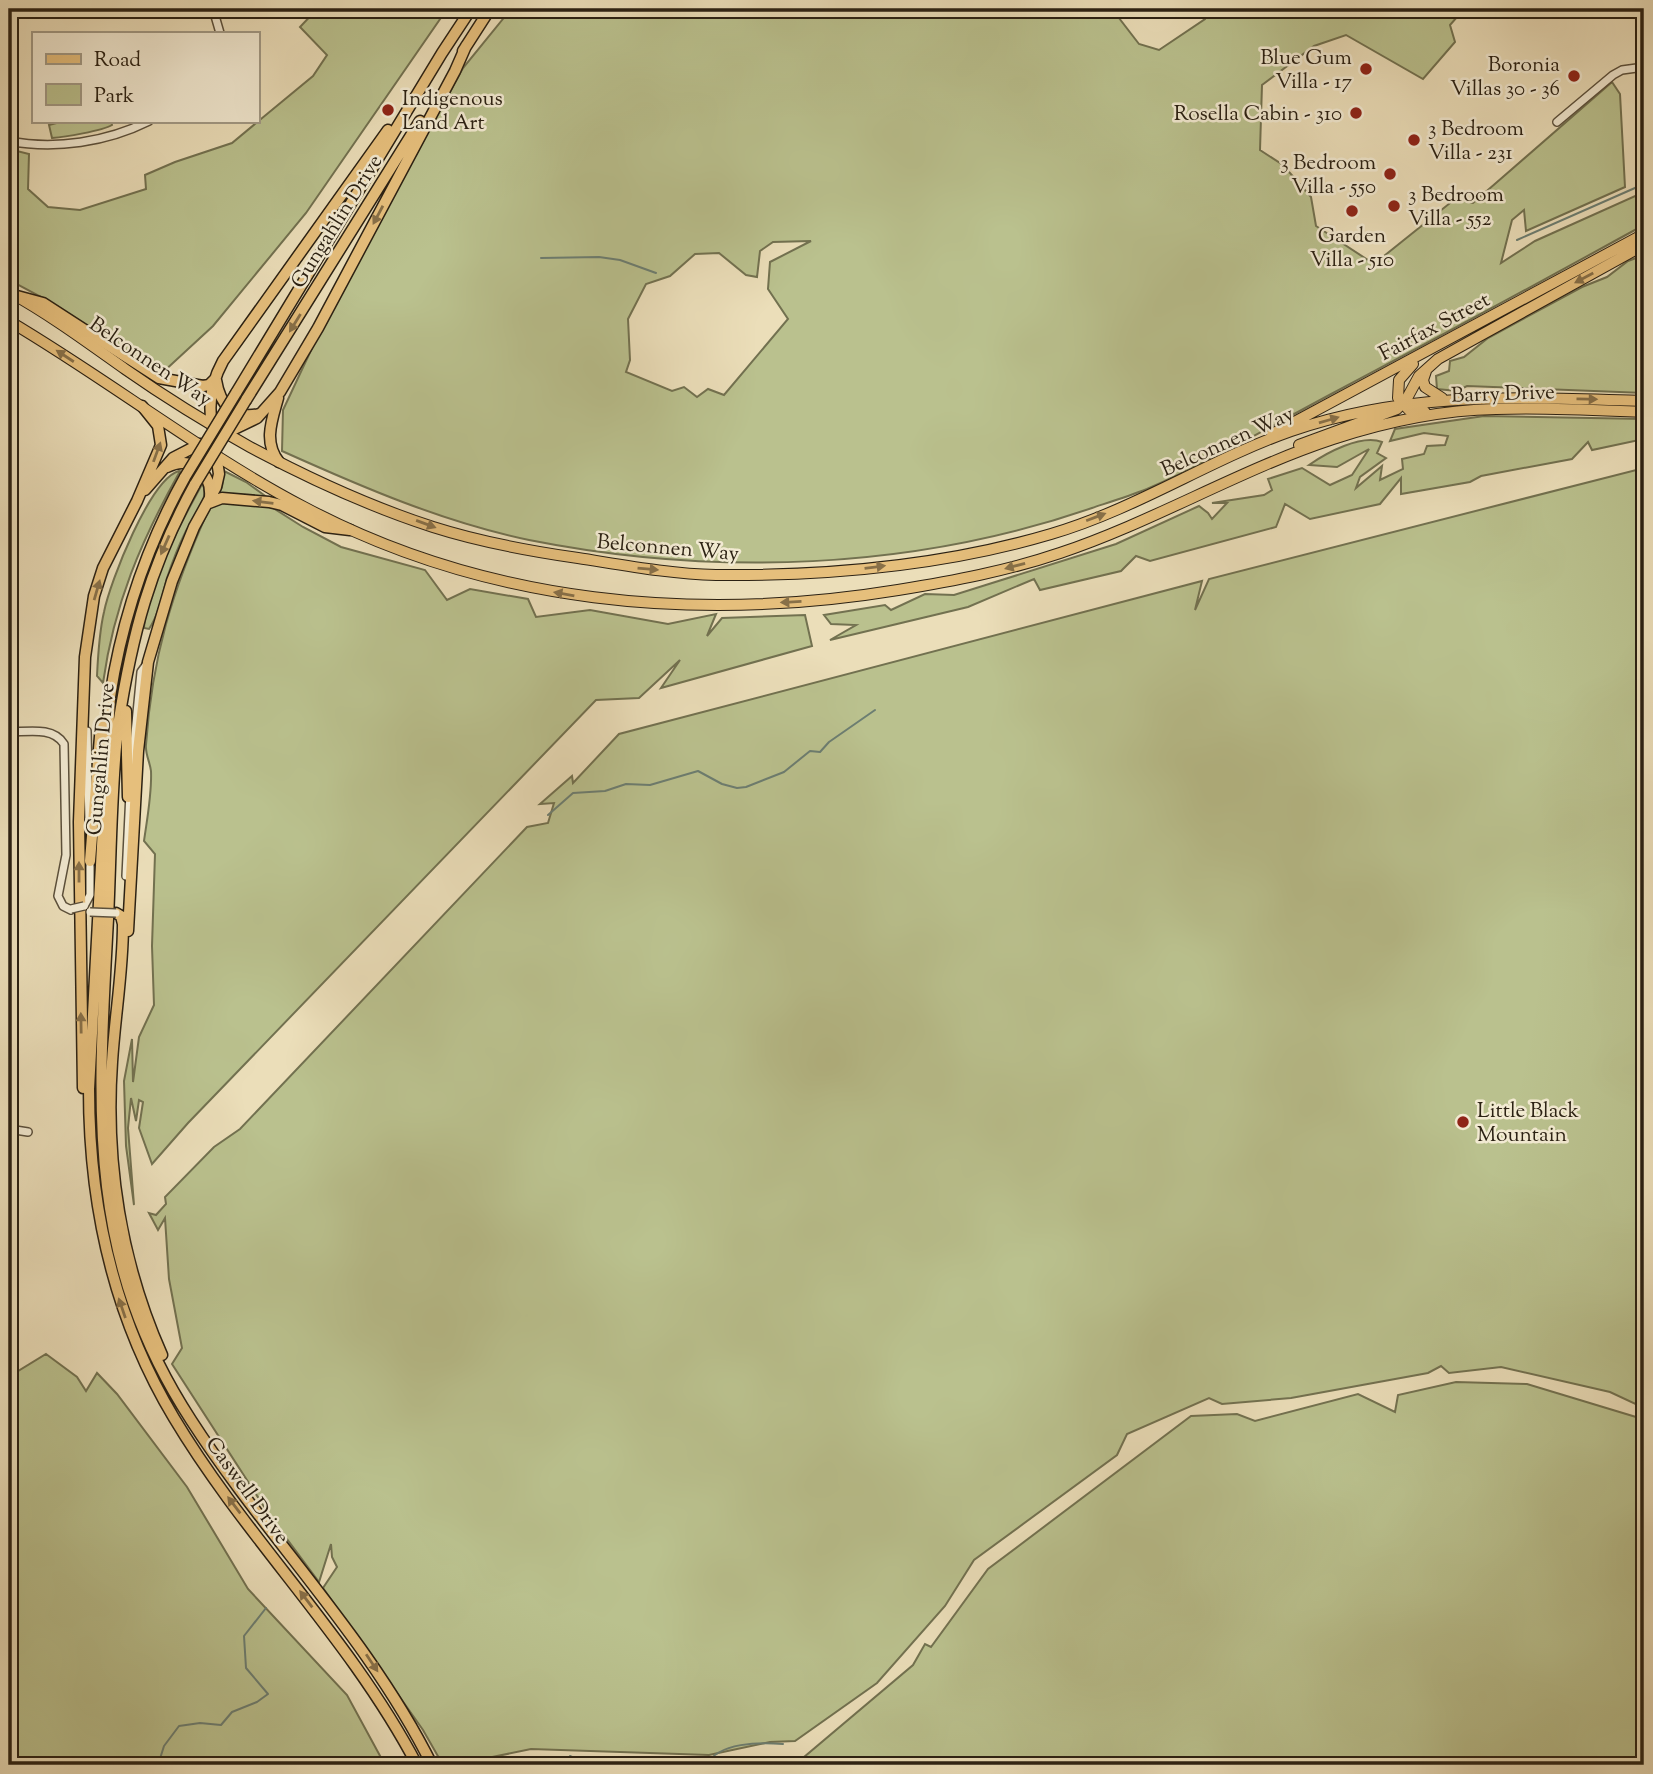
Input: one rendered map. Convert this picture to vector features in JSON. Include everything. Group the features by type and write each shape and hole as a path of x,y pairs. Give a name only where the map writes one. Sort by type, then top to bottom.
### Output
{"highway":[{"name":"Gungahlin Drive","path":"98,1212 90,1146 89,1089 106,745 110,696 120,639 147,552 185,477 442,52 471,9"},
{"name":"Gungahlin Drive","path":"243,1492 190,1420 161,1370 133,1304 109,1209 102,1150 101,1069 116,755 127,677 149,583 195,484 490,9"},
{"path":"226,433 246,426 263,412 280,392 328,310 466,46"},
{"path":"13,294 43,303 159,378 203,386 211,384 225,357 267,302 442,52"},
{"path":"215,378 219,396 230,410 244,415 263,412"},
{"path":"212,425 210,405 215,378"},
{"path":"279,462 270,449 269,437 280,392"},
{"path":"98,1212 89,1178 81,1041 79,822 85,657 94,596 100,577 114,542 137,501 161,443 161,431 142,406"},
{"path":"137,501 180,453 200,444"},
{"path":"113,1048 125,974 137,763 148,662 172,580 194,527 218,482 216,454"},
{"path":"159,474 166,467 178,463 197,466 210,482 209,502"},
{"path":"209,502 222,498 269,502 282,505 325,527 349,530"},
{"path":"90,861 99,738 111,662 120,639"},
{"path":"127,677 128,831"},
{"path":"116,913 120,915 122,922 122,964 113,1048 111,1134 115,1188 124,1237 139,1293 158,1347 183,1399 243,1492"},
{"name":"Caswell Drive","path":"98,1212 107,1255 125,1315 157,1387 202,1462 377,1697 417,1765"},
{"name":"Caswell Drive","path":"243,1492 332,1608 394,1697 432,1765"}],"main road":[{"name":"Fairfax Street","path":"1242,452 1301,417 1644,234"},
{"name":"Fairfax Street","path":"1403,404 1416,379 1429,365 1644,245"},
{"name":"Belconnen Way","path":"13,294 212,425 279,462 362,499 434,527 527,551 636,568 713,575 842,572 964,556 1055,533 1151,496 1242,452 1317,423 1403,404"},
{"name":"Belconnen Way","path":"9,321 265,486 349,530 434,562 518,586 576,597 633,603 712,607 844,599 967,579 1060,553 1155,516 1306,449 1364,429"},
{"path":"1433,348 1408,368 1401,377 1398,393 1409,410 1459,411"},
{"path":"1429,365 1423,377 1425,387 1434,395 1446,399"},
{"name":"Barry Drive","path":"1403,404 1485,398 1644,401"},
{"path":"1193,498 1290,449 1387,415 1403,404"},
{"name":"Barry Drive","path":"1364,429 1459,411 1510,408 1644,412"},
{"path":"212,425 216,454"},
{"path":"200,444 226,433"}],"street":[{"path":"213,9 220,32"},
{"path":"1557,122 1613,75 1622,70 1644,67"},
{"path":"9,141 44,144 80,142 121,132 146,122"},
{"path":"85,657 90,861 90,895 86,910"},
{"path":"9,732 52,733 59,736 64,744 66,855 58,896 61,904 70,910 120,911 125,904 135,718 141,672 148,662"},
{"path":"9,1129 27,1132"}],"green space":[{"path":"317,9 447,9 306,213 213,326 161,374 45,299 9,280 9,149 29,154 28,189 48,207 80,210 146,189 145,175 232,143 313,76 327,55 300,27"},
{"path":"511,9 1112,9 1139,44 1159,50 1205,19 1208,9 1464,9 1450,25 1455,42 1423,79 1346,35 1314,46 1262,85 1260,150 1283,165 1311,197 1316,226 1374,264 1455,199 1473,203 1612,82 1620,94 1625,187 1526,231 1524,210 1512,220 1501,263 1535,241 1644,192 1644,225 1218,455 1147,489 1092,508 1024,529 884,555 813,561 741,562 599,552 529,540 465,524 373,490 282,451 283,410 321,329 463,68","holes":["811,241 770,262 768,289 788,319 724,395 708,389 697,397 684,387 672,391 626,372 630,360 628,319 646,284 670,276 695,254 719,253 746,275 757,277 760,251 773,242"]},
{"path":"60,122 111,122 112,125 52,138 49,125"},
{"path":"1644,255 1644,393 1467,386 1457,391 1437,389 1436,376 1449,371 1450,361 1464,357 1488,338 1582,287 1607,277 1628,261"},
{"path":"1484,416 1644,419 1644,439 1592,450 1588,442 1572,459 1401,494 1401,478 1380,504 1310,519 1285,504 1276,527 1150,561 1136,556 1121,571 1040,590 1034,579 968,607 830,640 856,625 831,624 824,615 885,605 891,610 925,594 954,595 1116,544 1199,506 1212,519 1227,503 1212,503 1264,495 1272,490 1268,479 1302,468 1330,485 1352,475 1369,449 1337,467 1309,465 1334,450 1354,443 1374,440 1382,442 1377,453 1386,458 1360,477 1356,488 1382,466 1380,480 1403,469 1402,459 1424,454 1427,446 1445,445 1448,436 1424,433 1390,441 1395,429"},
{"path":"1644,468 1644,1408 1610,1392 1501,1367 1449,1373 1441,1366 1428,1373 1291,1398 1222,1404 1209,1398 1127,1434 1117,1455 974,1560 945,1606 877,1683 795,1741 770,1742 709,1755 531,1749 443,1765 423,1730 323,1588 337,1567 332,1557 331,1544 319,1582 272,1519 172,1364 182,1348 169,1279 165,1218 158,1230 149,1213 156,1215 166,1204 165,1197 214,1147 240,1129 527,827 548,823 554,803 540,804 572,776 573,783 619,734 1202,581 1195,610 1209,579"},
{"path":"179,471 191,474 201,481 204,488 203,500 178,549 155,617 149,629 144,628 146,611 158,574 201,486 179,473 141,548 131,574 114,626 103,683 97,676 100,636 114,578 144,511 168,478"},
{"path":"224,471 246,482 268,498 218,495"},
{"path":"221,502 270,506 341,547 425,570 447,600 470,589 528,599 536,617 590,610 668,624 716,614 707,636 722,618 805,615 812,646 661,688 680,660 639,698 596,700 188,1123 152,1164 139,1128 143,1102 139,1100 136,1121 131,1098 128,1128 134,1205 126,1146 124,1081 132,1039 133,1082 139,1037 154,1005 152,946 155,854 144,841 151,780 146,748 149,713 159,653 174,597 208,511 213,504"},
{"path":"46,1354 77,1377 86,1391 97,1373 117,1394 187,1487 248,1589 347,1695 385,1765 9,1765 9,1385 15,1373"},
{"path":"1456,1382 1527,1384 1644,1421 1644,1678 1640,1681 1639,1697 1644,1706 1644,1765 763,1765 804,1757 913,1665 925,1644 931,1647 988,1569 1191,1416 1237,1414 1255,1421 1358,1394 1395,1412 1398,1395"}],"waterway":[{"path":"1517,240 1644,184"},
{"path":"541,258 599,257 620,260 656,273"},
{"path":"548,815 573,793 605,791 626,784 650,785 698,771 722,784 737,788 746,787 784,772 810,751 820,752 829,742 875,710"},
{"path":"158,1765 164,1746 179,1726 200,1723 221,1725 232,1712 257,1702 268,1694 246,1668 244,1636 266,1608"},
{"path":"706,1765 712,1757 730,1748 763,1743 783,1744"},
{"path":"570,1756 578,1760 617,1765"},
{"path":"676,1765 682,1759 688,1765"},
{"path":"523,1765 532,1765"}],"place":[{"name":"Blue Gum Villa - 17","path":"1366,69"},
{"name":"Boronia Villas 30 - 36","path":"1574,76"},
{"name":"Indigenous Land Art","path":"388,110"},
{"name":"Rosella Cabin - 310","path":"1356,113"},
{"name":"3 Bedroom Villa - 231","path":"1414,140"},
{"name":"3 Bedroom Villa - 550","path":"1390,174"},
{"name":"3 Bedroom Villa - 552","path":"1394,206"},
{"name":"Garden Villa - 510","path":"1352,211"},
{"name":"Little Black Mountain","path":"1463,1122"}]}
